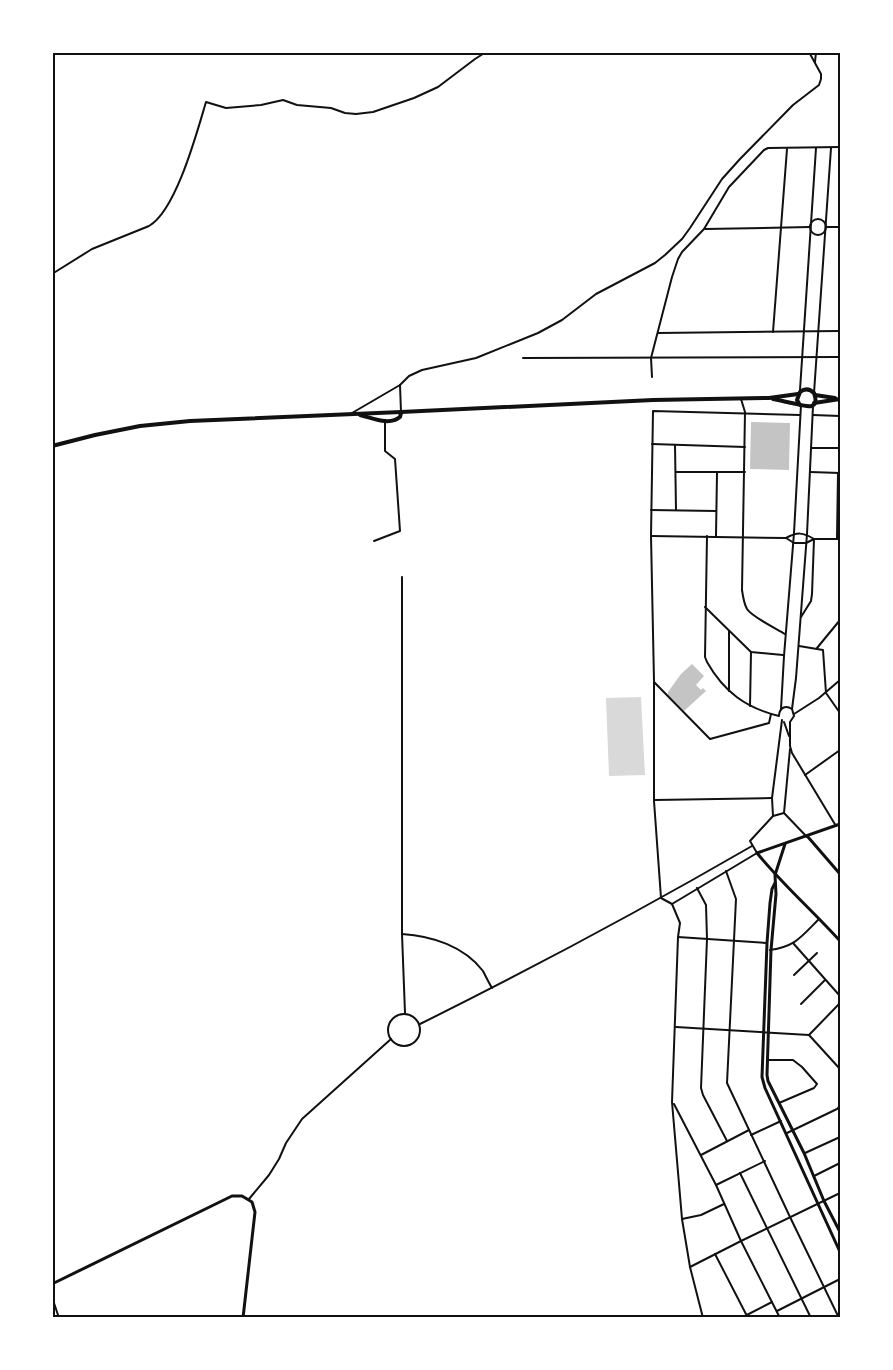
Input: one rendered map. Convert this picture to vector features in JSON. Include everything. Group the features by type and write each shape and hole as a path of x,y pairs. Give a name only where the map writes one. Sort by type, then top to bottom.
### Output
{"main road":[{"path":"52,446 140,426 243,418 653,400 769,398 799,393 806,389 814,394 840,399"},
{"path":"799,393 797,400 800,405"},
{"path":"813,404 814,394"},
{"path":"769,398 807,407 840,399"},
{"path":"351,414 385,421 397,420 400,412"}],"street":[{"path":"52,274 84,253 149,226 159,219 183,171 206,102 226,108 261,105 282,100 297,105 331,108 356,114 373,112 438,87 486,52"},
{"path":"351,414 422,370 470,360 538,333 562,320 596,294 665,255 682,239 722,179 740,159 793,105 819,85 821,74 809,52"},
{"path":"815,63 816,52"},
{"path":"652,377 651,358 678,259 704,229 729,187 768,148 840,147"},
{"path":"774,332 787,148"},
{"path":"799,393 816,148"},
{"path":"814,394 831,148"},
{"path":"818,219 825,222 826,227 819,235 812,232 810,227 811,222 818,219"},
{"path":"704,229 810,227"},
{"path":"826,227 840,227"},
{"path":"658,333 840,331"},
{"path":"523,358 840,357"},
{"path":"400,384 400,412"},
{"path":"741,399 746,412 741,590 746,608 750,613 785,634"},
{"path":"794,714 792,709 807,534 813,404"},
{"path":"779,716 794,543 800,405"},
{"path":"661,898 654,801 651,536 653,411 800,415"},
{"path":"813,415 840,416"},
{"path":"374,541 400,531 395,459 385,451 385,421"},
{"path":"652,444 745,447"},
{"path":"675,445 676,510"},
{"path":"811,447 840,448"},
{"path":"676,472 744,472"},
{"path":"716,536 717,472"},
{"path":"651,536 786,538 794,543 839,538 839,473 810,472"},
{"path":"651,510 716,511"},
{"path":"786,538 794,533 807,534 814,539"},
{"path":"707,536 705,657 710,668 729,692 750,706 779,716 783,721 792,753 836,826"},
{"path":"800,618 811,600 814,539"},
{"path":"402,577 402,934 405,1014"},
{"path":"705,607 751,652 784,656"},
{"path":"816,648 840,620"},
{"path":"729,631 729,692"},
{"path":"798,646 822,648 824,651 826,693 840,713"},
{"path":"750,706 751,652"},
{"path":"789,739 790,722 794,714 826,693 840,680"},
{"path":"654,681 710,740 769,723 771,714"},
{"path":"781,709 788,707 792,709"},
{"path":"783,721 790,722"},
{"path":"772,816 772,798 783,721"},
{"path":"790,746 784,813 840,874"},
{"path":"805,775 840,750"},
{"path":"654,801 772,798"},
{"path":"784,813 772,816 750,841 752,846 775,875 840,941"},
{"path":"672,904 757,853 840,824"},
{"path":"785,844 775,875 777,894 769,950 762,1077 840,1252"},
{"path":"420,1024 661,898 752,846"},
{"path":"726,871 736,899 727,1083 839,1317"},
{"path":"776,881 772,889 766,943 769,950 768,1081 840,1230"},
{"path":"697,888 706,905 707,939 701,1088 727,1141"},
{"path":"661,898 672,904 680,923 672,1102 682,1219 690,1267 703,1317"},
{"path":"769,950 793,944 819,918"},
{"path":"402,934 419,935 452,946 469,957 482,970 492,988"},
{"path":"678,937 766,943"},
{"path":"793,944 840,996"},
{"path":"794,975 818,953"},
{"path":"801,1004 825,980"},
{"path":"808,1035 840,1003"},
{"path":"405,1014 415,1017 420,1024 419,1038 411,1045 400,1046 391,1039 388,1030 391,1020 395,1017 405,1014"},
{"path":"675,1027 808,1035 840,1069"},
{"path":"249,1199 269,1175 302,1119 391,1039"},
{"path":"768,1060 793,1060 817,1084 814,1088 779,1103"},
{"path":"672,1102 701,1155 780,1317"},
{"path":"787,1133 840,1106"},
{"path":"752,1135 781,1121"},
{"path":"701,1155 749,1130"},
{"path":"804,1153 840,1137"},
{"path":"716,1185 765,1161"},
{"path":"814,1176 840,1163"},
{"path":"740,1173 811,1317"},
{"path":"690,1267 840,1193"},
{"path":"52,1284 232,1196 242,1196 249,1199 254,1206 255,1221 243,1317"},
{"path":"682,1219 701,1215 724,1204"},
{"path":"715,1254 748,1316"},
{"path":"777,1311 840,1280"},
{"path":"52,1297 59,1317"},
{"path":"741,1317 748,1316 772,1302"}],"shaded area":[{"path":"641,697 645,775 609,776 606,698"}],"building":[{"path":"751,422 790,423 789,470 750,469"},
{"path":"692,664 704,676 696,685 706,691 684,711 668,695 668,692 681,674"}]}
